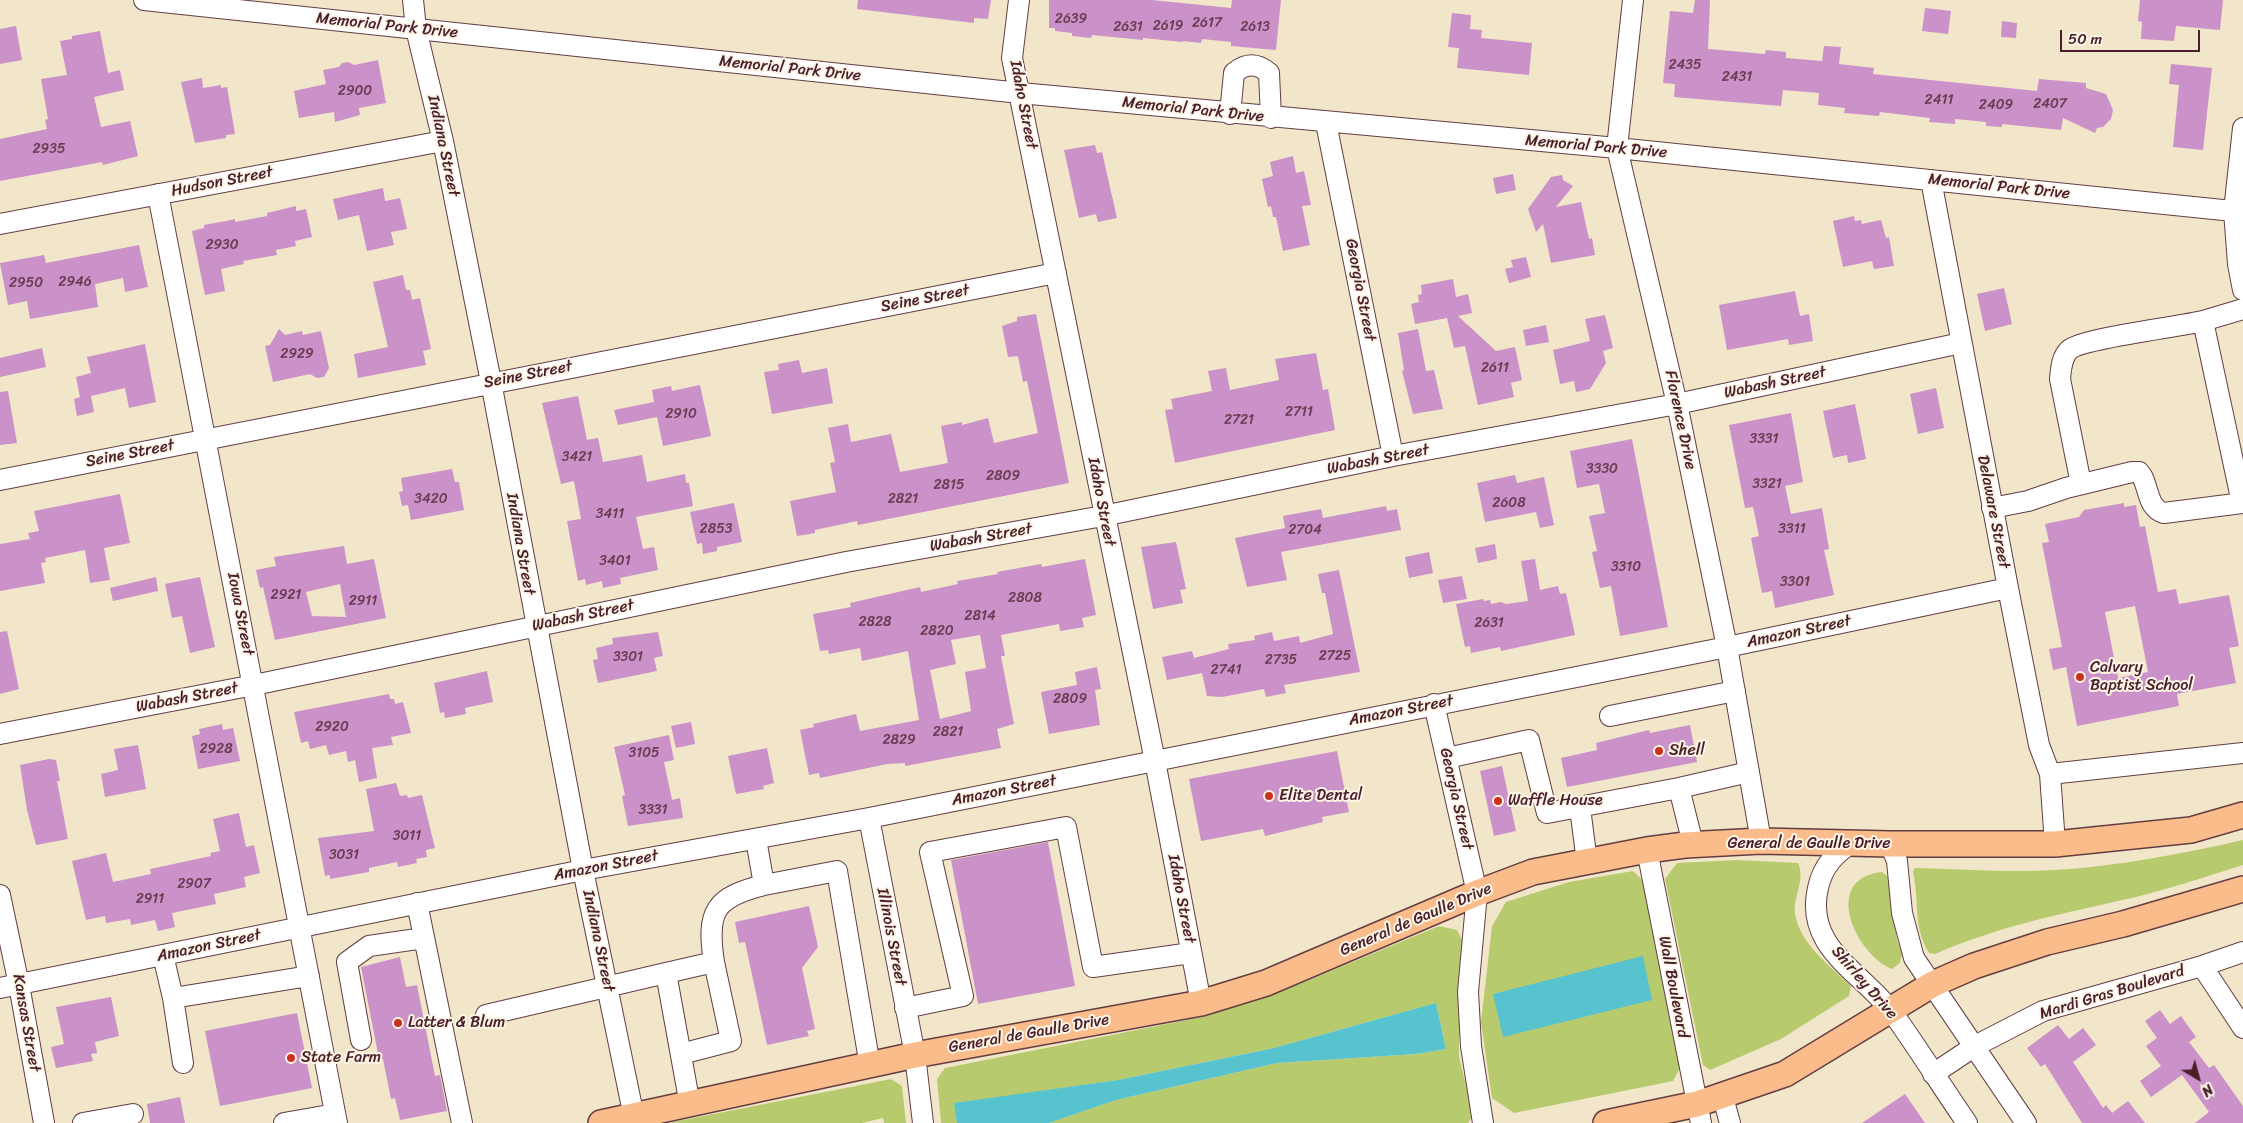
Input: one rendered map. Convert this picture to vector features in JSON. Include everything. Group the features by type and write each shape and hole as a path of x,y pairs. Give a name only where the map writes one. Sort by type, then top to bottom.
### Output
{"main road":[{"name":"General de Gaulle Drive","path":"601,1123 915,1055 1201,1003 1266,983 1477,893 1532,872 1647,850 1694,844 1761,841 1890,844 2055,844 2191,830 2243,815"},
{"path":"1606,1123 1699,1113 1722,1094 1786,1074 1933,984 1974,966 2047,942 2123,924 2243,889"}],"street":[{"name":"Memorial Park Drive","path":"144,0 1020,94 1617,148 2238,212"},
{"name":"Indiana Street","path":"413,0 416,29 443,141 491,382 582,870 608,986 634,1117"},
{"name":"Idaho Street","path":"1018,0 1012,58 1103,516 1155,761 1201,1003"},
{"name":"Florence Drive","path":"1633,0 1617,148 1677,404 1728,647 1761,841"},
{"path":"1230,114 1234,73 1242,66 1252,65 1262,67 1269,73 1271,118"},
{"name":"Georgia Street","path":"1326,123 1394,456"},
{"path":"2243,128 2238,212 2238,264 2243,290"},
{"name":"Hudson Street","path":"0,224 443,141"},
{"name":"Delaware Street","path":"1931,180 1992,508 2039,745 2050,774 2055,844"},
{"name":"Iowa Street","path":"158,194 336,1118"},
{"name":"Seine Street","path":"0,480 491,382 800,324 1056,273"},
{"path":"2081,484 2060,379 2061,365 2068,351 2076,346 2102,338 2203,321 2243,309"},
{"path":"1992,508 2028,501 2081,484 2139,472 2145,482 2153,507 2164,513 2243,503 2203,321"},
{"name":"Wabash Street","path":"0,734 254,685 846,562 1103,516 1394,456 1677,404 1961,343"},
{"name":"Amazon Street","path":"10,987 582,870 869,818 1728,647 2008,588"},
{"path":"1610,716 1735,691"},
{"name":"Georgia Street","path":"1434,704 1477,893"},
{"path":"1447,758 1529,740 1547,813 1679,788 1749,772"},
{"path":"2050,774 2243,753"},
{"path":"1679,788 1694,844"},
{"path":"1580,808 1587,862"},
{"name":"Illinois Street","path":"869,818 915,1055 923,1123"},
{"path":"905,1008 963,996 930,852 940,850 1066,827 1093,966 1191,953"},
{"path":"756,839 764,885"},
{"name":"Shirley Drive","path":"1854,842 1835,854 1820,878 1814,904 1815,921 1821,933 1847,967 1890,1011 1968,1123"},
{"path":"1890,844 1897,861 1902,913 1907,939 1914,958 2026,1123"},
{"name":"Wall Boulevard","path":"1647,850 1699,1113"},
{"path":"681,1054 731,1041 710,938 714,914 722,902 738,892 837,871 870,1066"},
{"path":"1477,893 1468,992 1471,1046 1483,1123"},
{"name":"Kansas Street","path":"0,895 10,987 44,1123"},
{"path":"417,903 462,1123"},
{"path":"360,915 369,946"},
{"path":"361,1040 347,962 369,946 424,938"},
{"name":"Mardi Gras Boulevard","path":"1933,1074 1975,1046 2043,1011 2202,966 2243,952"},
{"path":"163,955 173,998 183,1063"},
{"path":"486,1014 714,962"},
{"path":"2202,966 2243,1028"},
{"path":"666,973 690,1104"},
{"path":"173,998 309,976"},
{"path":"1722,1094 1730,1123"},
{"path":"83,1123 133,1114"},
{"path":"284,1123 336,1118"}],"green space":[{"path":"2243,840 2243,865 2165,889 2025,923 1981,936 1935,954 1929,953 1920,932 1913,872 1915,868 2021,871 2080,868 2150,859"},
{"path":"1737,860 1798,863 1801,876 1795,913 1802,934 1825,962 1851,986 1849,996 1781,1039 1710,1070 1703,1065 1665,879 1677,863"},
{"path":"1633,871 1648,885 1681,1066 1673,1081 1514,1113 1492,1098 1481,1022 1492,926 1506,902 1569,882"},
{"path":"1882,872 1889,877 1897,940 1902,953 1900,963 1892,969 1878,961 1866,948 1856,933 1850,917 1849,901 1853,888 1863,877"},
{"path":"1439,926 1457,930 1463,942 1459,997 1459,1056 1473,1115 1468,1123 1049,1123 1116,1100 1277,1063 1416,1054 1446,1049 1436,1003 1274,1048 1118,1080 955,1104 957,1123 941,1123 937,1079 945,1068 1187,1020 1278,993"},
{"path":"891,1079 902,1086 906,1123 884,1123 883,1118 862,1123 668,1123"}],"water":[{"path":"1643,956 1652,1000 1503,1037 1493,994"},
{"path":"1436,1003 1446,1049 1416,1054 1277,1063 1116,1100 1049,1123 957,1123 954,1103 1118,1080 1274,1048"}],"building":[{"path":"858,0 991,0 988,19 974,18 974,23 857,9"},
{"path":"1049,0 1152,0 1231,8 1232,0 1281,0 1276,50 1231,46 1231,42 1202,39 1201,43 1092,35 1091,38 1072,36 1072,33 1055,31 1055,28 1049,28"},
{"path":"1695,0 1710,0 1708,49 1765,54 1766,50 1786,52 1786,58 1822,61 1824,46 1841,47 1839,64 1874,68 1873,74 2037,91 2039,79 2086,83 2086,88 2106,94 2113,110 2111,119 2103,127 2097,128 2095,133 2063,118 2061,130 2002,124 2002,127 1986,126 1986,122 1955,119 1955,124 1929,122 1930,118 1880,112 1879,116 1844,113 1845,108 1818,105 1819,93 1783,90 1781,106 1674,97 1675,84 1663,83 1670,11 1693,13"},
{"path":"2140,0 2223,0 2220,30 2176,26 2174,41 2141,39 2142,22 2138,21"},
{"path":"1925,8 1951,11 1948,34 1922,31"},
{"path":"1452,13 1471,15 1470,29 1482,30 1481,38 1532,43 1529,75 1457,68 1459,48 1448,47"},
{"path":"2002,21 2017,23 2016,38 2001,37"},
{"path":"16,26 22,60 0,64 0,29"},
{"path":"100,31 108,73 120,70 124,90 94,97 101,127 130,121 138,156 103,165 102,162 0,181 0,139 47,129 45,120 48,119 41,79 67,75 60,41 72,39 72,36"},
{"path":"378,60 386,103 359,108 360,115 335,122 334,112 299,118 294,91 326,84 323,70 339,67 342,63 348,62 354,65"},
{"path":"2171,64 2212,68 2203,150 2173,147 2179,85 2169,84"},
{"path":"202,78 203,88 221,85 221,88 227,87 235,134 226,135 226,138 195,143 181,82"},
{"path":"1095,145 1097,153 1102,152 1117,218 1098,222 1096,214 1079,218 1064,150"},
{"path":"1293,156 1296,173 1304,171 1311,205 1302,206 1310,245 1283,251 1276,217 1273,217 1271,206 1268,207 1262,179 1273,176 1270,162"},
{"path":"1513,174 1516,190 1496,194 1493,178"},
{"path":"1562,175 1563,180 1573,186 1556,207 1581,202 1589,239 1592,238 1595,255 1551,263 1543,224 1536,232 1528,209 1551,177"},
{"path":"383,188 385,201 400,198 407,229 391,232 394,245 367,251 359,215 338,220 333,199"},
{"path":"296,206 296,211 306,209 312,237 295,241 296,246 276,250 277,255 243,261 244,264 221,269 225,291 205,295 192,231 204,228 204,225 235,219 235,222 267,216 267,213"},
{"path":"1854,216 1855,221 1861,220 1862,224 1881,220 1886,238 1889,237 1894,266 1874,269 1872,261 1843,267 1833,221"},
{"path":"139,245 148,287 125,292 123,278 95,284 98,307 30,319 27,301 8,305 0,263 44,255 46,263"},
{"path":"1526,257 1531,277 1509,283 1505,269 1513,267 1511,260"},
{"path":"403,275 406,290 410,290 412,300 420,298 431,349 423,351 426,365 358,378 354,354 388,347 373,282"},
{"path":"1453,279 1456,297 1468,294 1472,313 1458,316 1496,351 1515,347 1522,380 1511,383 1514,397 1478,405 1465,346 1454,348 1447,318 1415,324 1411,304 1419,302 1418,295 1422,294 1421,285"},
{"path":"2004,288 2012,324 1985,331 1977,294"},
{"path":"1795,291 1800,316 1809,314 1813,341 1789,345 1788,339 1727,350 1719,305"},
{"path":"1036,314 1069,483 858,525 857,521 797,536 790,501 836,492 830,463 835,462 828,428 848,424 851,442 891,434 900,472 948,463 941,426 962,422 962,425 988,418 994,443 1038,433 1027,381 1023,382 1018,356 1008,357 1002,326 1017,321 1017,317"},
{"path":"1605,315 1613,348 1603,351 1606,363 1590,389 1576,392 1574,381 1560,384 1553,350 1590,341 1585,319"},
{"path":"1546,325 1549,342 1526,346 1523,330"},
{"path":"279,329 285,335 302,331 303,335 321,331 329,368 324,377 317,378 310,374 273,382 265,346 270,345"},
{"path":"1418,329 1426,371 1434,370 1443,409 1413,414 1402,371 1404,370 1398,333"},
{"path":"145,344 156,402 129,408 125,388 91,396 94,412 77,416 74,399 80,397 76,377 91,373 87,357"},
{"path":"42,348 46,367 0,377 0,358"},
{"path":"1316,353 1323,390 1328,389 1335,430 1175,463 1165,410 1173,409 1171,399 1212,391 1208,371 1226,368 1230,390 1279,380 1275,359"},
{"path":"799,360 802,373 827,368 833,403 772,414 764,372 779,370 778,364"},
{"path":"700,385 711,436 663,446 657,417 618,425 614,410 654,402 652,390 671,386 672,391"},
{"path":"1936,388 1944,428 1918,434 1910,394"},
{"path":"8,391 17,443 0,445 0,392"},
{"path":"578,396 587,440 598,438 603,462 642,455 647,482 685,474 686,483 689,483 693,506 636,517 643,549 654,547 658,570 620,578 621,584 603,588 602,581 586,585 585,579 578,581 567,521 581,519 574,481 561,484 542,403"},
{"path":"1855,404 1866,459 1848,463 1847,455 1833,458 1823,411"},
{"path":"1791,413 1803,482 1785,486 1791,514 1822,508 1829,549 1824,550 1834,595 1775,608 1772,591 1762,593 1751,538 1759,536 1753,507 1745,508 1729,425"},
{"path":"1632,439 1668,627 1620,636 1611,586 1600,588 1592,552 1597,551 1589,516 1605,513 1599,484 1577,488 1570,451"},
{"path":"452,469 455,482 459,482 464,510 411,520 408,505 402,506 399,492 403,491 401,478"},
{"path":"1515,475 1517,483 1544,477 1554,525 1540,528 1536,512 1485,522 1477,483"},
{"path":"120,494 130,543 104,548 110,580 90,583 85,550 45,558 46,562 41,563 45,583 0,591 0,544 30,539 28,533 39,531 34,511"},
{"path":"734,503 742,542 717,547 717,551 703,554 702,543 697,544 690,512"},
{"path":"2124,503 2124,507 2136,505 2140,527 2145,526 2158,592 2176,589 2179,604 2229,595 2239,646 2229,648 2236,683 2177,694 2179,706 2077,726 2066,667 2053,670 2049,649 2062,647 2042,543 2049,542 2045,524 2079,517 2084,510","holes":["2135,606 2148,672 2118,678 2105,612"]},
{"path":"1386,506 1387,511 1397,509 1401,530 1281,552 1287,580 1247,587 1235,538 1285,528 1283,516 1321,509 1323,518"},
{"path":"1176,542 1186,589 1180,590 1183,603 1153,609 1141,547"},
{"path":"1495,544 1497,559 1478,563 1475,548"},
{"path":"344,546 347,564 374,559 386,618 275,640 263,587 260,588 256,570 276,566 274,557","holes":["340,584 346,617 312,616 306,592"]},
{"path":"1429,552 1433,573 1409,578 1405,557"},
{"path":"1085,559 1096,615 1082,618 1084,627 1060,631 1059,624 1001,635 1005,656 1001,656 1014,724 997,729 1001,748 905,766 905,763 887,764 820,778 819,773 809,775 800,730 814,727 813,724 856,714 860,731 919,720 908,651 862,661 860,648 829,654 828,650 820,651 813,614 851,607 850,603 920,587 921,592 958,584 957,581 998,574 997,572 1041,564 1042,567","holes":["980,635 986,668 965,672 971,711 940,719 930,670 956,664 951,640"]},
{"path":"1535,559 1540,590 1558,586 1560,594 1566,593 1575,635 1501,651 1500,647 1471,653 1470,646 1465,647 1456,604 1483,599 1484,601 1490,600 1491,604 1528,601 1521,561"},
{"path":"1339,570 1360,672 1284,685 1286,693 1266,697 1264,689 1222,697 1207,696 1202,673 1167,680 1162,657 1192,651 1194,658 1229,649 1228,644 1255,640 1254,636 1272,632 1274,641 1299,636 1300,643 1333,634 1325,593 1322,593 1318,574"},
{"path":"1462,576 1467,599 1443,603 1438,580"},
{"path":"156,577 158,591 113,601 110,588"},
{"path":"200,577 215,647 190,653 182,616 172,618 165,584"},
{"path":"7,631 19,689 0,694 0,632"},
{"path":"658,632 663,656 654,658 657,671 598,683 593,660 598,659 596,648 613,644 612,638"},
{"path":"1097,667 1101,689 1095,690 1100,725 1049,734 1041,692 1077,685 1075,672"},
{"path":"487,671 493,702 465,708 466,714 445,718 444,712 440,713 434,683"},
{"path":"389,694 390,699 394,699 395,704 403,702 411,733 391,737 393,745 372,748 377,778 359,782 355,760 348,762 346,751 329,755 326,745 310,749 308,741 301,743 294,712"},
{"path":"691,722 695,744 676,748 671,726"},
{"path":"222,724 223,730 233,728 240,761 198,769 192,736 200,734 199,729"},
{"path":"1690,725 1697,762 1567,787 1561,758 1597,750 1596,743 1649,730 1650,733"},
{"path":"669,735 674,760 664,762 672,800 680,798 683,818 628,826 622,796 625,795 614,747"},
{"path":"138,745 146,789 105,797 101,774 118,770 114,749"},
{"path":"767,748 774,783 763,786 764,789 736,794 728,756"},
{"name":"Elite Dental","path":"1337,751 1349,812 1322,817 1323,822 1265,836 1263,829 1201,841 1189,779"},
{"path":"49,759 56,760 60,781 57,781 68,839 36,845 27,810 20,765"},
{"name":"Waffle House","path":"1502,766 1516,831 1494,836 1480,771"},
{"path":"396,783 400,796 407,795 408,798 422,795 435,848 426,850 427,857 416,859 417,863 398,867 397,862 369,868 369,872 330,879 330,875 325,876 318,838 374,831 366,789"},
{"path":"239,813 246,847 254,845 260,873 244,877 246,887 214,894 216,904 172,913 175,927 158,931 155,920 131,925 130,919 106,923 105,916 86,920 72,861 106,853 113,882 151,874 150,869 211,856 210,853 220,851 213,819"},
{"path":"1048,842 1075,986 978,1004 951,860"},
{"path":"809,906 818,947 802,968 815,1029 807,1031 809,1036 767,1045 745,942 739,943 735,922"},
{"name":"Latter & Blum","path":"400,957 406,987 417,985 435,1076 440,1075 447,1111 400,1120 395,1098 391,1099 383,1059 379,1059 361,967"},
{"path":"111,997 119,1036 95,1042 97,1053 91,1054 93,1061 56,1068 51,1047 64,1044 56,1007"},
{"path":"2160,1010 2170,1024 2181,1016 2196,1037 2189,1042 2209,1068 2214,1065 2243,1106 2243,1123 2195,1123 2209,1112 2182,1075 2151,1097 2140,1081 2161,1066 2146,1046 2157,1038 2145,1021"},
{"path":"297,1013 312,1088 220,1106 205,1031"},
{"path":"2058,1025 2069,1039 2083,1028 2096,1045 2073,1062 2103,1108 2106,1105 2112,1113 2128,1101 2145,1123 2082,1123 2045,1064 2041,1067 2027,1048"},
{"path":"1905,1094 1925,1123 1862,1123"},
{"path":"180,1097 185,1123 150,1123 147,1104"}],"place":[{"name":"Calvary Baptist School","path":"2080,677"},
{"name":"Shell","path":"1659,751"},
{"name":"Elite Dental","path":"1269,796"},
{"name":"Waffle House","path":"1498,801"},
{"name":"Latter & Blum","path":"398,1023"},
{"name":"State Farm","path":"291,1058"}]}
